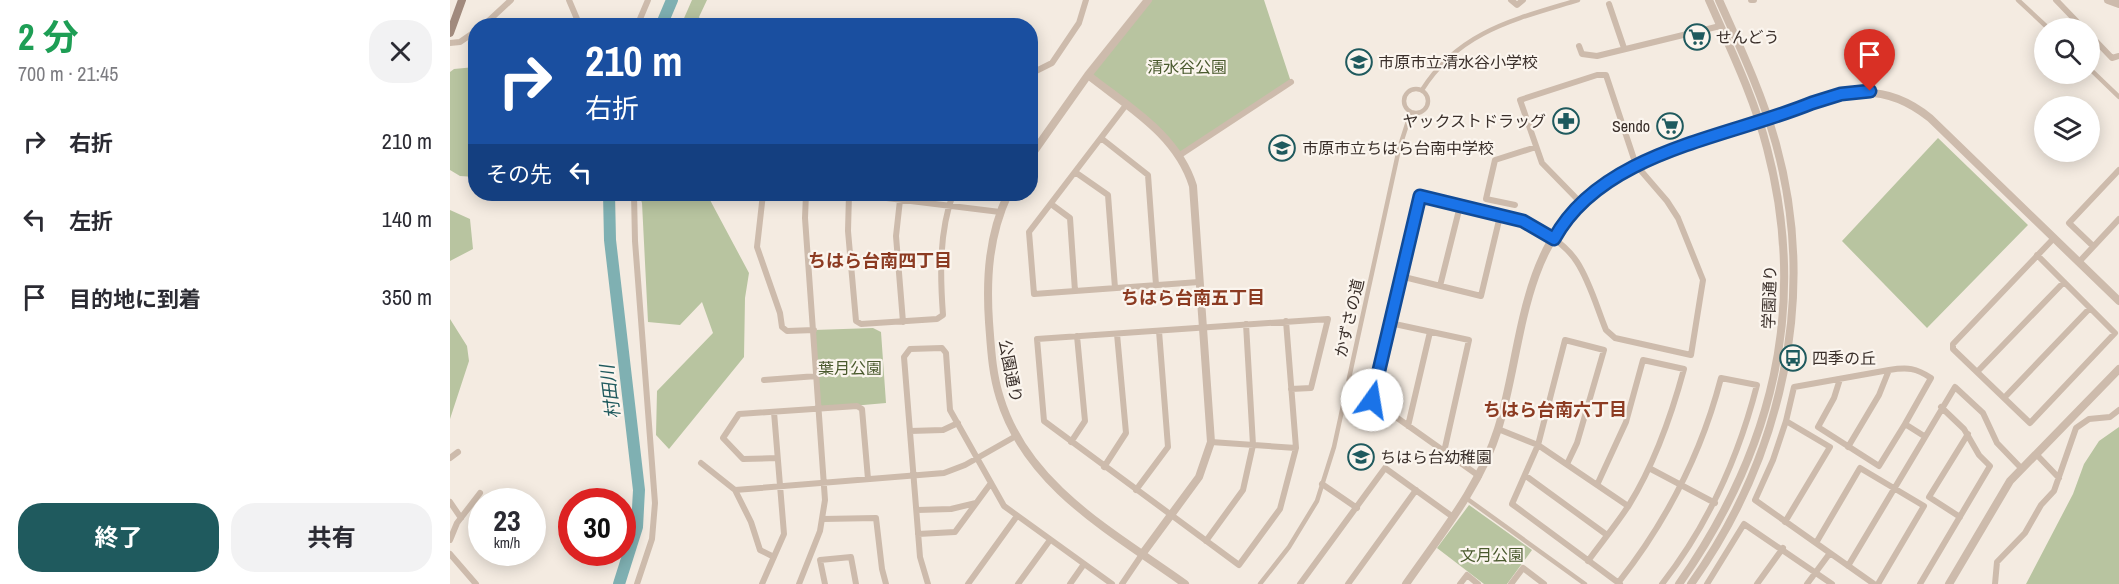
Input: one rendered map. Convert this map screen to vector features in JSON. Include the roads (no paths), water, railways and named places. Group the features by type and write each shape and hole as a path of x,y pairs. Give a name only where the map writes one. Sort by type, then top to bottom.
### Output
{"main road":[{"path":"450,33 462,0"}],"street":[{"path":"492,18 511,0"},
{"path":"569,0 577,18"},
{"path":"640,18 648,0"},
{"path":"1038,70 1052,63 1079,23 1086,0"},
{"path":"1038,146 1088,75 1148,0"},
{"path":"1511,0 1517,5 1523,0"},
{"path":"1422,90 1436,71 1471,39 1499,24 1578,0"},
{"name":"学園通り","path":"1679,584 1716,528 1739,486 1765,412 1777,366 1785,282 1777,191 1759,121 1709,0"},
{"name":"学園通り","path":"1691,584 1724,532 1756,471 1767,440 1787,360 1792,317 1793,249 1786,188 1768,118 1719,0"},
{"path":"2018,0 2037,18"},
{"path":"2056,0 2073,18"},
{"path":"2108,0 2119,4"},
{"path":"1609,4 1624,48"},
{"path":"1579,46 1582,54 1589,56 1720,26"},
{"path":"450,43 459,42 468,36"},
{"path":"2100,45 2112,58 2119,56"},
{"path":"1088,75 1166,137 1180,155 1193,186 1211,442 1199,477 1122,584"},
{"path":"1479,476 1372,400 1420,196 1523,221 1554,239 1577,263 1606,330 1615,338 1691,355 1703,280 1678,218 1667,201 1636,165 1606,75 1597,75 1520,100 1542,163 1581,203"},
{"path":"2100,79 2119,97"},
{"path":"1180,155 1291,82"},
{"path":"1411,89 1422,90 1427,96 1427,105 1420,112 1411,112 1404,105 1404,96 1411,89"},
{"path":"1406,584 1479,476 1498,429 1534,284 1554,239 1581,203 1636,165 1812,103 1857,92 1885,93 1910,102 2119,301"},
{"path":"1126,105 1029,232 1034,294 1199,282"},
{"name":"かずさの道","path":"1260,584 1289,547 1317,501 1334,447 1399,149 1411,112"},
{"path":"1101,138 1148,175 1156,285"},
{"path":"1515,206 1486,199 1495,160 1536,147"},
{"path":"2093,246 2068,223 2119,170"},
{"path":"1075,172 1108,195 1115,288"},
{"path":"634,201 655,503 652,539 637,584"},
{"path":"762,201 757,247 780,313 782,327 787,332 814,330"},
{"path":"799,584 823,519 824,482 805,218 806,201"},
{"path":"849,201 848,231 856,321 861,324 937,319 943,315 940,277 951,201"},
{"path":"900,201 896,236 903,322"},
{"path":"908,201 1000,212"},
{"name":"公園通り","path":"1005,201 990,250 988,301 996,383 1016,436 1034,465 1053,486 1185,584"},
{"path":"1051,204 1070,218 1075,291"},
{"path":"1440,286 1460,206"},
{"path":"1400,276 1481,296 1500,216"},
{"path":"2079,262 2119,219"},
{"path":"2037,255 2115,333 2115,336 2030,423 1953,349 1953,344 2037,255 2054,238"},
{"path":"1977,372 2064,282"},
{"path":"2004,398 2090,308"},
{"path":"1286,321 1296,448 1280,508 1239,565 1044,421 1037,339 1286,321 1328,319 1311,388 1292,389"},
{"path":"1390,323 1468,340 1444,452"},
{"path":"1206,541 1244,490 1253,445 1246,324"},
{"path":"1136,489 1168,447 1159,331"},
{"path":"1408,426 1430,332"},
{"path":"1104,467 1126,433 1117,334"},
{"path":"1071,442 1085,421 1077,336"},
{"path":"1568,464 1578,443 1604,350 1565,340 1538,445 1512,504 1619,583 1651,538 1682,486 1708,424 1721,378 1757,385 1737,452 1715,503 1689,547 1662,584"},
{"path":"928,584 920,556 904,357 910,349 942,348 945,350 950,410 1004,506 1112,584"},
{"path":"1588,561 1628,506 1649,468 1675,400 1683,369 1643,360 1626,422 1597,485"},
{"path":"1816,543 1860,468 1924,506 1876,584 1848,566 1755,500 1773,460 1794,387 1889,370 1909,367 1931,378 1879,466 1818,427 1834,398 1840,379"},
{"path":"1949,584 1999,498 2022,469 2119,369"},
{"path":"1848,447 1879,395 1889,370"},
{"path":"764,380 816,376"},
{"path":"1848,566 1892,488 1955,387 1983,413 1997,443 2022,469"},
{"path":"777,458 743,459 723,438 739,414 857,406 862,409 868,479"},
{"path":"1920,584 1990,466 1979,455 1968,434 1941,407"},
{"path":"1995,584 1997,562 2025,533 2041,505 2054,492 2076,428 2089,419 2110,417 2119,410"},
{"path":"762,584 784,534 774,412"},
{"path":"1785,522 1830,447 1786,421"},
{"path":"910,431 944,430 958,423"},
{"path":"1905,424 1924,436"},
{"path":"1498,429 1538,445 1628,506"},
{"path":"1960,516 1929,497 1968,434"},
{"path":"735,490 944,473 1016,436"},
{"path":"1211,442 1296,448"},
{"path":"450,458 458,452"},
{"path":"2036,454 2059,478"},
{"path":"701,463 735,490 752,522 760,550 774,557"},
{"path":"1300,584 1385,468 1453,517"},
{"path":"1649,468 1715,503"},
{"path":"1526,476 1607,535"},
{"path":"918,534 955,532 991,483"},
{"path":"1322,484 1357,508"},
{"path":"1348,584 1416,490"},
{"path":"1466,498 1585,584"},
{"path":"450,502 461,518"},
{"path":"916,510 951,509 976,503"},
{"path":"450,540 468,509"},
{"path":"968,584 1017,516"},
{"path":"823,519 876,518 886,584"},
{"path":"1707,584 1744,524 1832,584"},
{"path":"1018,584 1050,540"},
{"path":"1757,584 1782,548"},
{"path":"1807,584 1830,553"},
{"path":"450,554 476,584"},
{"path":"825,584 820,560 851,557 856,584"},
{"path":"1070,584 1084,564"},
{"path":"1511,584 1522,568 1544,584"},
{"path":"1460,584 1467,575 1478,584"}],"waterway":[{"name":"村田川","path":"664,18 672,0"},
{"name":"村田川","path":"609,201 610,240 639,490 637,527 619,584"}],"place":[{"name":"せんどう","path":"1697,37"},
{"name":"市原市立清水谷小学校","path":"1359,62"},
{"name":"ヤックストドラッグ","path":"1566,121"},
{"name":"Sendo","path":"1670,126"},
{"name":"市原市立ちはら台南中学校","path":"1282,148"},
{"name":"四季の丘","path":"1793,358"},
{"name":"ちはら台幼稚園","path":"1361,457"}],"district":[{"name":"ちはら台南四丁目","path":"880,260"},
{"name":"ちはら台南五丁目","path":"1193,297"},
{"name":"ちはら台南六丁目","path":"1555,409"}],"park label":[{"name":"清水谷公園","path":"1187,67"},
{"name":"葉月公園","path":"850,368"},
{"name":"文月公園","path":"1492,555"}]}
